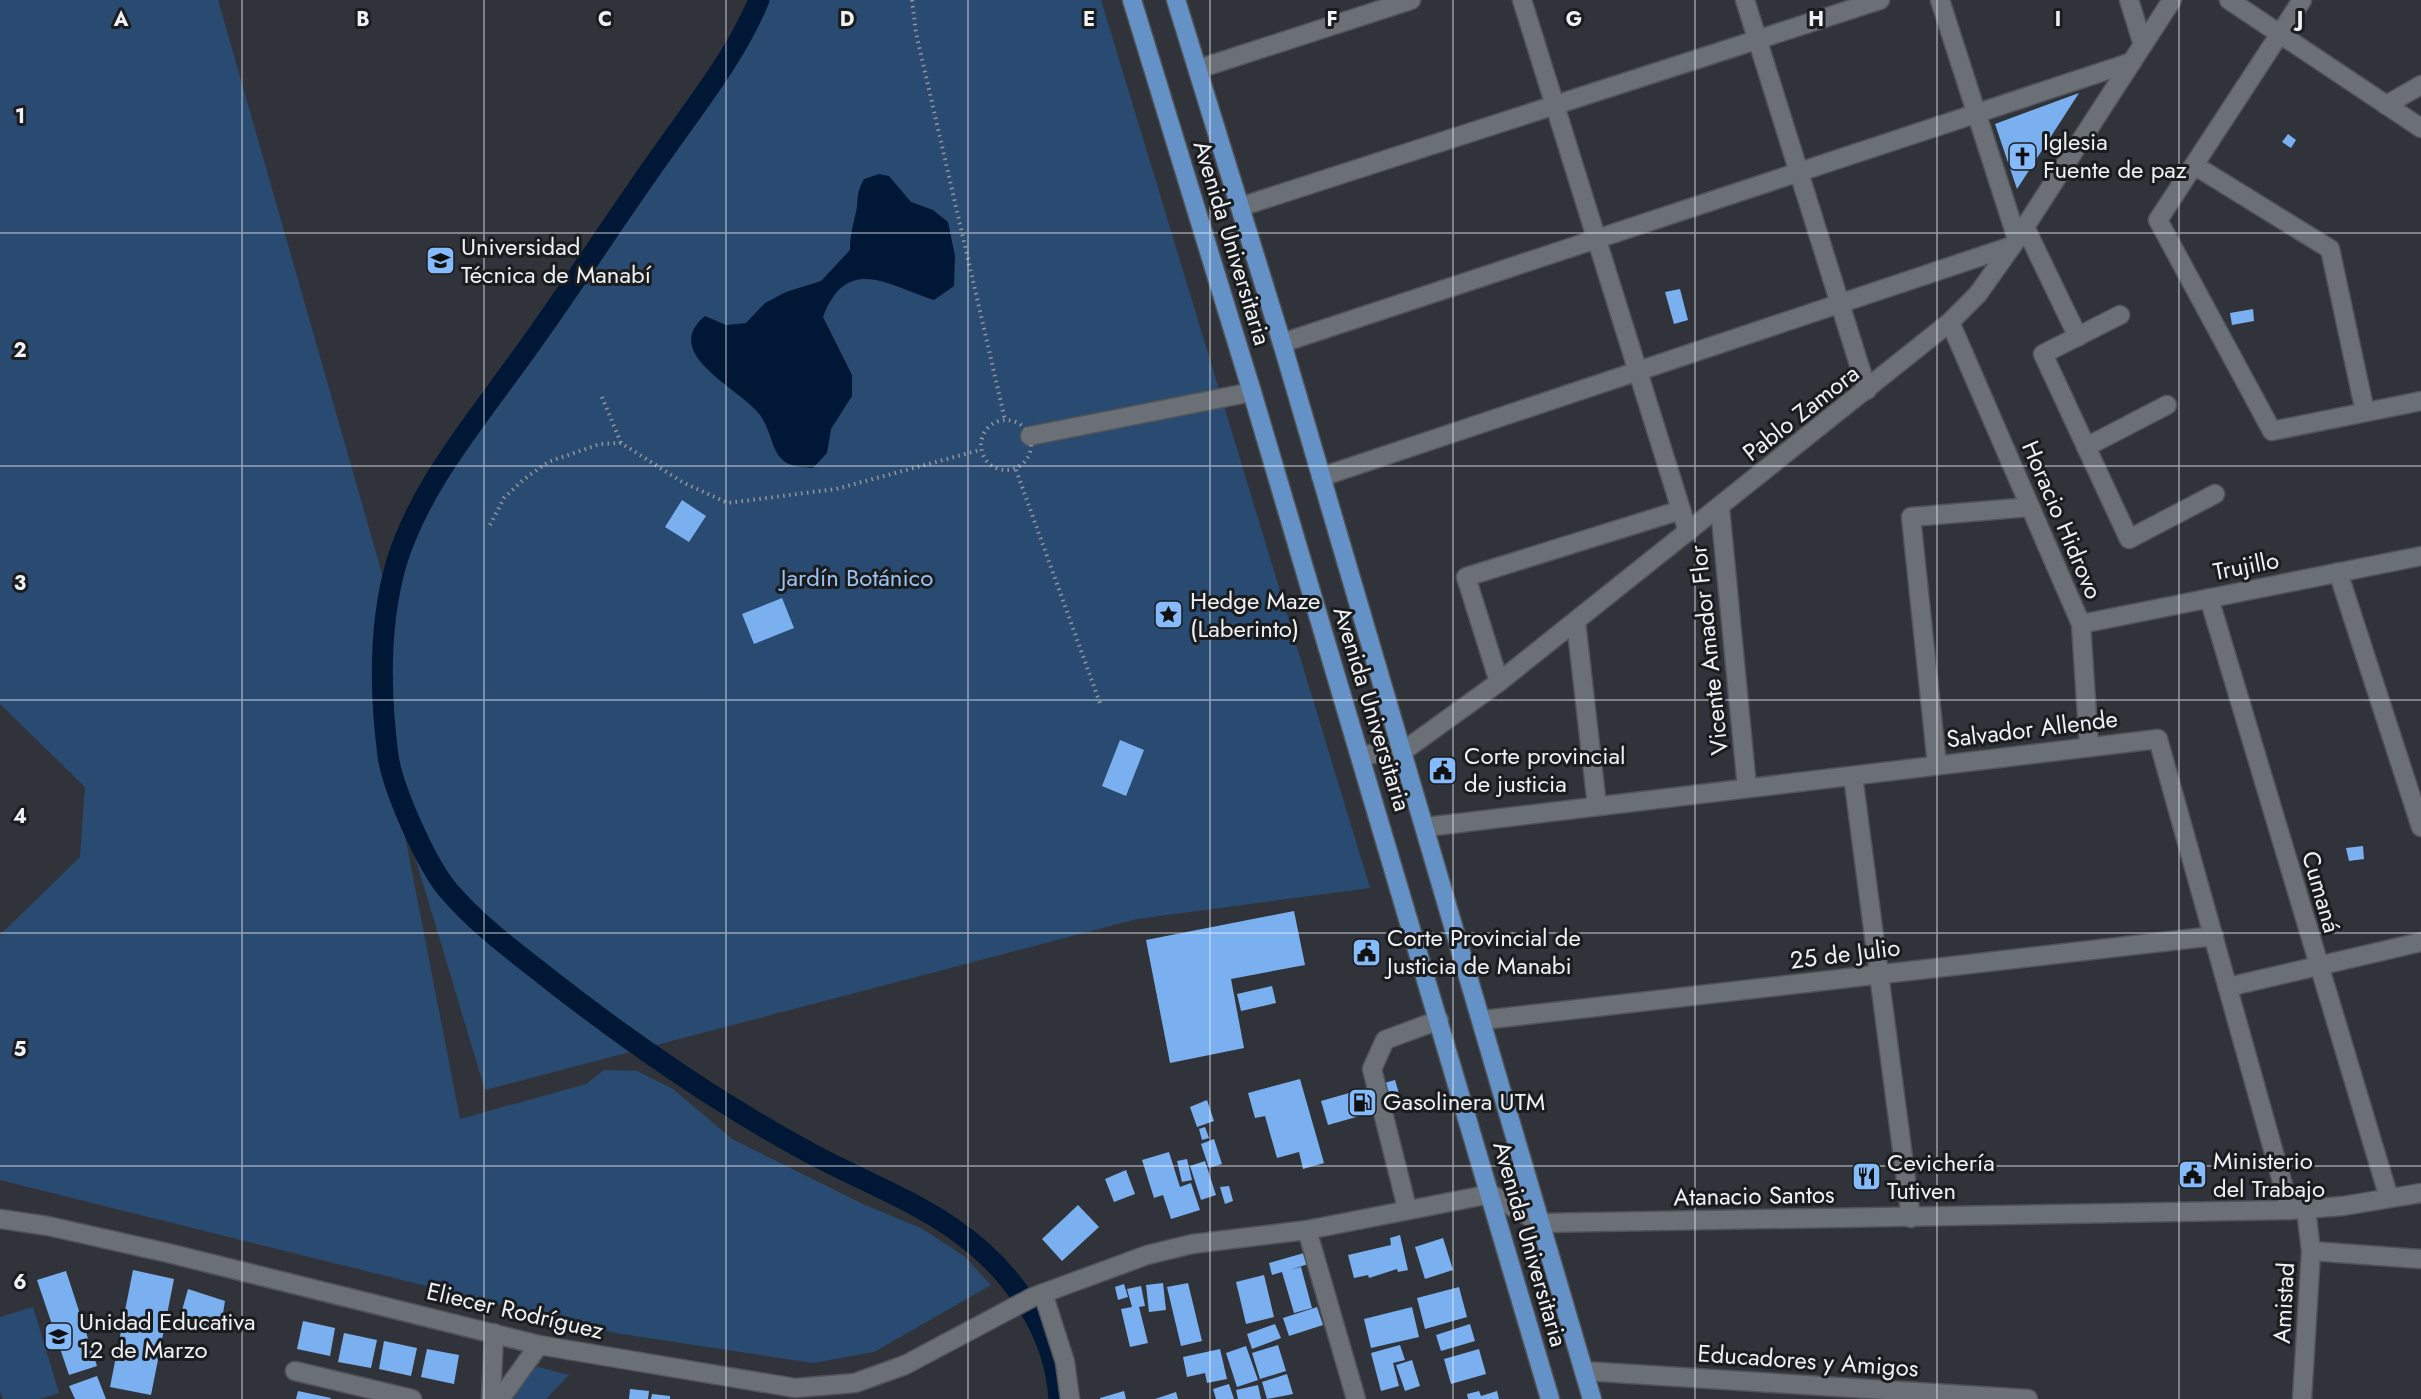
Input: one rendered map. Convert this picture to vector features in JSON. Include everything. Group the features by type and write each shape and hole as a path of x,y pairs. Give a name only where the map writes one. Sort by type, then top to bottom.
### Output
{"main road":[{"name":"Avenida Universitaria","path":"1132,0 1252,392 1550,1399"},
{"name":"Avenida Universitaria","path":"1176,0 1282,343 1426,827 1592,1399"}],"street":[{"path":"1198,69 1411,0"},
{"path":"1522,0 1688,532"},
{"path":"1745,0 1868,390"},
{"path":"1240,207 1880,0"},
{"path":"1940,0 1975,114 2018,237 2078,337"},
{"path":"2129,0 2143,45"},
{"name":"Pablo Zamora","path":"1402,752 1499,682 1576,622 1950,322 1978,294 2018,237 2172,0"},
{"path":"2229,0 2421,128"},
{"path":"2302,0 2158,220 2272,431 2421,401"},
{"path":"1282,343 2132,62"},
{"path":"2386,105 2421,85"},
{"path":"2194,165 2330,249 2366,412"},
{"path":"1321,477 1840,303 2018,237"},
{"path":"2120,315 2043,354 2129,539 2215,494"},
{"name":"Horacio Hidrovo","path":"1950,322 2081,624 2089,747"},
{"path":"1030,436 1252,392"},
{"path":"2086,447 2167,405"},
{"name":"Vicente Amador Flor","path":"1719,507 1747,788"},
{"path":"1937,765 1911,517 2030,507"},
{"path":"1499,682 1466,577 1682,510"},
{"name":"Trujillo","path":"2081,624 2421,556"},
{"path":"2338,572 2421,827"},
{"name":"Cumaná","path":"2209,598 2389,1198"},
{"path":"1576,622 1597,806"},
{"name":"Salvador Allende","path":"1426,827 2158,739 2228,987 2298,1210"},
{"path":"1360,755 1402,752"},
{"path":"1853,776 1911,1218"},
{"name":"25 de Julio","path":"1483,1020 2214,936"},
{"path":"2228,987 2421,942"},
{"path":"1407,1208 1372,1069 1385,1040 1439,1020"},
{"name":"Atanacio Santos","path":"1540,1223 2298,1210 2421,1193"},
{"path":"1491,1194 1540,1223"},
{"name":"Eliecer Rodríguez","path":"0,1219 168,1253 539,1345 794,1394 855,1383 905,1365 1010,1308 1117,1264 1180,1247 1307,1230 1407,1208 1491,1194"},
{"name":"Amistad","path":"2298,1210 2311,1251 2302,1399"},
{"path":"1307,1230 1356,1399"},
{"path":"2311,1251 2421,1259"},
{"path":"1038,1295 1065,1362 1070,1399"},
{"path":"491,1399 494,1333"},
{"path":"500,1399 539,1345"},
{"path":"295,1371 412,1399"},
{"name":"Educadores y Amigos","path":"1584,1371 2017,1399"}],"path":[{"path":"912,0 916,33 1005,420"},
{"path":"603,397 621,443"},
{"path":"980,450 986,429 1005,420 1020,424 1030,436 1030,456 1016,470"},
{"path":"490,525 504,498 522,480 548,462 600,444 621,443 684,483 728,503 836,489 980,450"},
{"path":"980,450 994,468 1016,470"},
{"path":"1016,470 1101,706"}],"green space":[{"name":"Jardín Botánico","path":"0,0 218,0 388,595 408,533 453,454 710,86 735,48 759,0 1101,0 1370,888 1137,919 485,1090 398,800 460,1119 586,1084 604,1070 637,1071 673,1089 732,1139 865,1205 921,1228 964,1256 991,1285 874,1352 813,1363 615,1333 0,1180 0,935 80,857 85,787 0,704"},
{"path":"33,1307 59,1393 40,1399 3,1399 0,1391 0,1317"},
{"path":"538,1367 569,1375 546,1399 513,1399 528,1372"}],"shaded area":[{"path":"879,174 889,176 911,202 933,210 948,222 955,256 954,286 934,300 885,282 870,279 856,280 844,286 833,298 823,317 852,375 852,396 831,429 827,453 813,468 798,467 781,458 760,415 708,370 697,357 691,344 693,330 705,316 726,325 746,323 765,303 786,292 821,281 850,250 858,194 864,179"}],"building":[{"name":"Iglesia Fuente de paz","path":"2079,93 2017,189 1995,124"},
{"path":"2288,134 2296,140 2291,148 2282,142"},
{"path":"1680,289 1688,320 1674,324 1665,292"},
{"path":"2253,309 2254,321 2232,325 2230,313"},
{"path":"682,500 706,516 689,542 665,527"},
{"path":"782,598 794,628 754,644 742,614"},
{"path":"1120,740 1144,750 1126,796 1102,786"},
{"path":"2363,846 2364,859 2349,861 2346,848"},
{"path":"1294,911 1305,965 1231,979 1244,1048 1170,1063 1146,940"},
{"path":"1272,986 1276,1003 1241,1011 1237,994"},
{"path":"1300,1079 1324,1163 1303,1169 1299,1152 1277,1158 1265,1116 1255,1118 1248,1093"},
{"name":"Gasolinera UTM","path":"1395,1080 1402,1104 1328,1125 1321,1101"},
{"path":"1207,1100 1214,1121 1197,1127 1190,1107"},
{"path":"1205,1127 1209,1138 1202,1140 1199,1129"},
{"path":"1214,1139 1222,1164 1209,1168 1201,1144"},
{"path":"1169,1152 1180,1187 1191,1183 1200,1210 1171,1219 1163,1195 1154,1198 1142,1160"},
{"path":"1187,1159 1192,1180 1182,1182 1177,1161"},
{"path":"1205,1161 1216,1195 1201,1200 1190,1166"},
{"path":"1126,1170 1135,1194 1114,1202 1105,1179"},
{"path":"1229,1186 1233,1201 1225,1204 1220,1187"},
{"path":"1078,1205 1099,1227 1062,1261 1042,1239"},
{"path":"1400,1235 1408,1270 1398,1272 1397,1269 1369,1278 1368,1275 1354,1278 1348,1255 1391,1245 1390,1238"},
{"path":"1443,1238 1453,1270 1425,1279 1415,1247"},
{"path":"1304,1253 1308,1264 1290,1270 1301,1267 1312,1308 1294,1313 1282,1272 1272,1275 1269,1263"},
{"path":"133,1270 174,1279 151,1395 110,1387"},
{"path":"66,1271 97,1366 69,1375 37,1280"},
{"path":"1264,1275 1274,1317 1246,1324 1236,1282"},
{"path":"1163,1283 1166,1310 1149,1312 1146,1285"},
{"path":"1188,1283 1202,1341 1181,1346 1167,1287"},
{"path":"1124,1284 1128,1297 1118,1300 1115,1287"},
{"path":"1141,1286 1145,1306 1139,1307 1148,1343 1130,1347 1121,1309 1132,1307 1127,1289"},
{"path":"1459,1287 1467,1317 1425,1329 1417,1298"},
{"path":"188,1289 225,1301 220,1332 179,1321"},
{"path":"1317,1307 1323,1325 1289,1336 1283,1318"},
{"path":"1412,1307 1419,1337 1371,1348 1364,1319"},
{"path":"303,1321 335,1328 330,1356 297,1349"},
{"path":"1275,1324 1281,1338 1252,1349 1247,1334"},
{"path":"1470,1324 1475,1341 1441,1351 1436,1335"},
{"path":"344,1333 377,1340 371,1368 338,1362"},
{"path":"384,1341 417,1348 411,1376 379,1369"},
{"path":"1278,1345 1286,1371 1260,1379 1252,1353"},
{"path":"1400,1345 1405,1360 1393,1363 1399,1386 1381,1391 1371,1353"},
{"path":"1246,1346 1258,1380 1237,1387 1226,1353"},
{"path":"427,1349 459,1355 454,1384 421,1377"},
{"path":"1220,1349 1227,1379 1207,1383 1205,1373 1187,1377 1183,1357"},
{"path":"1479,1349 1486,1374 1451,1384 1444,1359"},
{"path":"1412,1360 1420,1386 1405,1391 1396,1365"},
{"path":"1287,1374 1293,1394 1267,1399 1262,1382"},
{"path":"97,1376 106,1399 75,1399 69,1386"},
{"path":"1229,1384 1234,1399 1216,1399 1213,1389"},
{"path":"1258,1385 1261,1399 1238,1399 1236,1390"},
{"path":"630,1389 649,1391 648,1399 629,1399"},
{"path":"298,1391 331,1398 296,1399"},
{"path":"1124,1391 1126,1399 1100,1399 1100,1398"},
{"path":"1479,1391 1481,1396 1497,1391 1499,1399 1468,1399 1467,1394"},
{"path":"1176,1392 1178,1399 1155,1399"},
{"path":"652,1394 670,1396 670,1399 651,1399"}],"waterway":[{"path":"759,0 714,80 551,315 463,437 431,486 418,511 396,564 386,611 383,708 391,770 403,806 439,878 470,913 506,945 641,1047 742,1114 812,1154 930,1214 957,1231 982,1251 1006,1275 1027,1304 1039,1326 1053,1362 1059,1399"}],"place":[{"name":"Iglesia Fuente de paz","path":"2022,156"},
{"name":"Universidad Técnica de Manabí","path":"440,261"},
{"name":"Hedge Maze (Laberinto)","path":"1169,615"},
{"name":"Corte provincial de justicia","path":"1443,770"},
{"name":"Corte Provincial de Justicia de Manabi","path":"1366,952"},
{"name":"Gasolinera UTM","path":"1362,1102"},
{"name":"Ministerio del Trabajo","path":"2192,1175"},
{"name":"Cevichería Tutiven","path":"1866,1177"},
{"name":"Unidad Educativa 12 de Marzo","path":"58,1336"}]}
